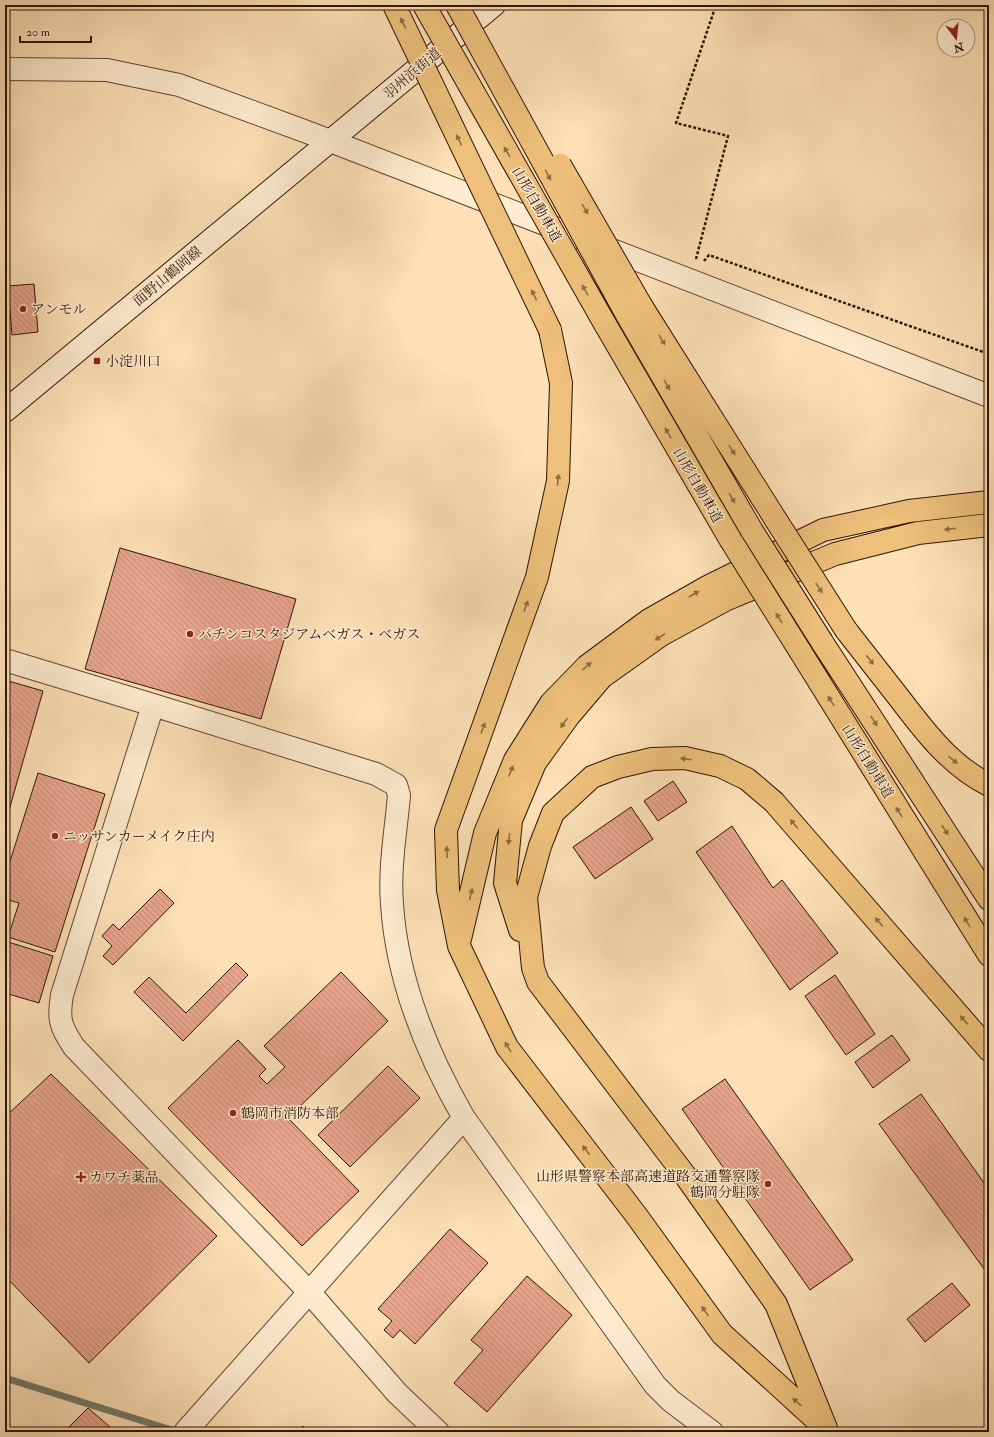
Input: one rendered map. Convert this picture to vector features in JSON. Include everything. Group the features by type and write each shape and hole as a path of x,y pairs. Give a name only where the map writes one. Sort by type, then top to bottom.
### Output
{"highway":[{"path":"394,5 550,330 561,383 558,480 537,577 446,830 448,890 459,946 507,1047 636,1215 722,1334 828,1430"},
{"name":"山形自動車道","path":"424,5 605,324 730,539 989,954"},
{"name":"山形自動車道","path":"457,5 634,311 752,531 822,642 989,899"},
{"path":"468,5 634,311 776,520 846,630 923,729 949,757 977,779 989,785"},
{"path":"459,946 485,833 515,760 551,704 587,666 649,620 709,586 823,530 909,511 989,502"},
{"path":"828,1430 776,1304 687,1178 538,982 505,883 511,820 535,764 568,717 602,677 661,635 725,600 835,554 918,533 989,525"},
{"path":"533,968 526,897 540,846 554,813 592,777 618,767 652,759 684,758 720,766 747,779 774,802 989,1050"}],"street":[{"name":"羽州浜街道","path":"330,142 494,5"},
{"path":"5,69 107,70 179,85 225,101 989,396"},
{"name":"面野山鶴岡線","path":"5,411 330,142"},
{"path":"5,660 376,774 396,785 399,795 392,866 392,903 395,938 413,1011 445,1085 464,1118 655,1385 671,1401 712,1432"},
{"path":"153,705 62,995 59,1012 62,1029 74,1047 310,1293 398,1393 438,1432"},
{"path":"184,1432 310,1293 464,1118"}],"path":[{"path":"690,281 728,136 676,123 716,5"},
{"path":"690,281 709,255 989,354"}],"building":[{"name":"アンモル","path":"34,284 38,332 12,335 8,286"},
{"name":"パチンコスタジアムベガス・ベガス","path":"120,548 296,599 261,719 85,669"},
{"path":"5,680 43,691 6,821 5,820"},
{"name":"ニッサンカーメイク庄内","path":"38,773 105,794 55,952 8,937 19,903 5,899 5,877"},
{"path":"673,781 687,802 658,821 644,801"},
{"path":"631,807 653,839 595,879 573,847"},
{"path":"732,826 773,888 782,880 838,953 790,990 696,852"},
{"path":"160,889 174,903 113,965 103,956 112,946 102,936 113,924 119,930"},
{"path":"5,941 53,956 39,1003 5,993"},
{"path":"236,963 248,975 183,1041 134,992 149,977 186,1013"},
{"name":"鶴岡市消防本部","path":"341,972 388,1021 288,1118 359,1191 302,1246 168,1108 238,1040 266,1069 259,1076 267,1084 285,1067 264,1046"},
{"path":"835,975 875,1034 846,1055 805,996"},
{"path":"892,1035 910,1060 873,1088 855,1062"},
{"path":"388,1066 420,1098 350,1167 318,1135"},
{"name":"カワチ薬品","path":"51,1074 217,1236 89,1363 5,1276 5,1117"},
{"name":"山形県警察本部高速道路交通警察隊 鶴岡分駐隊","path":"725,1079 853,1260 810,1290 682,1109"},
{"path":"921,1094 989,1190 989,1272 987,1273 879,1124"},
{"path":"450,1229 488,1263 415,1344 400,1330 393,1338 384,1330 392,1321 378,1309"},
{"path":"527,1276 572,1315 487,1412 454,1383 483,1350 471,1340"},
{"path":"952,1283 970,1305 925,1342 907,1319"},
{"path":"88,1408 116,1432 64,1432"},
{"path":"303,1426 309,1432 297,1432"}],"waterway":[{"path":"5,1378 178,1432"}],"place":[{"name":"アンモル","path":"23,309"},
{"name":"小淀川口","path":"97,361"},
{"name":"パチンコスタジアムベガス・ベガス","path":"190,634"},
{"name":"ニッサンカーメイク庄内","path":"55,836"},
{"name":"鶴岡市消防本部","path":"233,1113"},
{"name":"カワチ薬品","path":"81,1177"},
{"name":"山形県警察本部高速道路交通警察隊 鶴岡分駐隊","path":"768,1184"}]}
